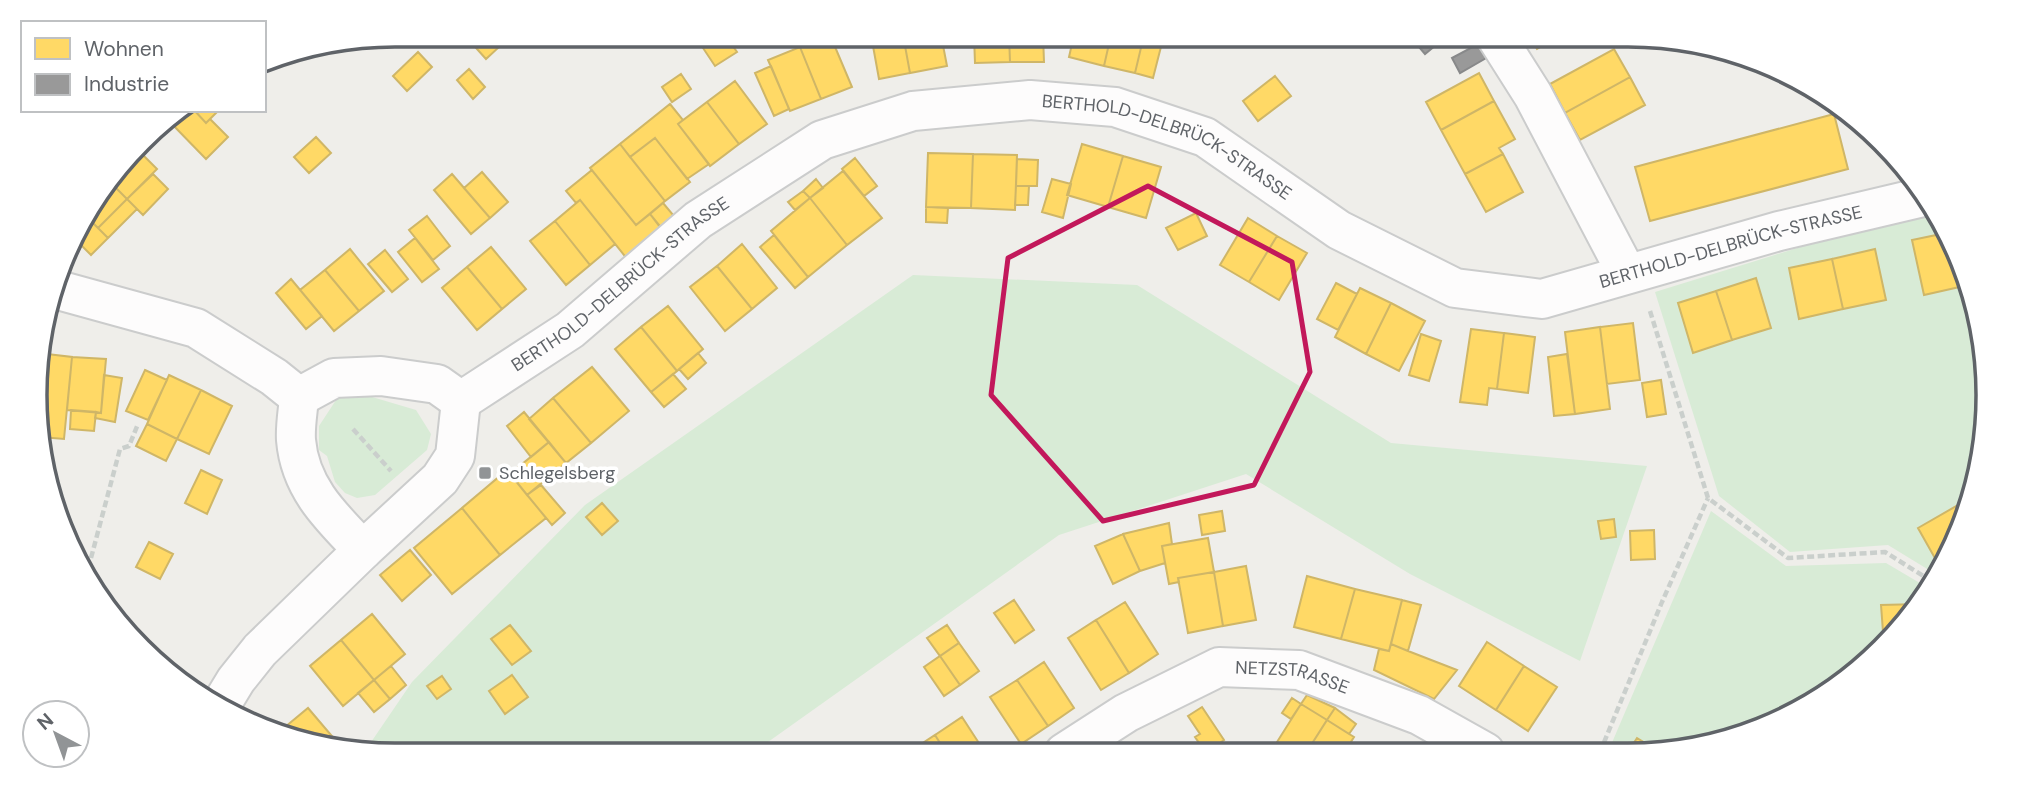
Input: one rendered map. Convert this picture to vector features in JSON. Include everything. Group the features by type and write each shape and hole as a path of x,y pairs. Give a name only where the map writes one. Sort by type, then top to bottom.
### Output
{"street":[{"path":"1503,47 1533,94 1627,274"},
{"name":"BERTHOLD-DELBRÜCK-STRASSE","path":"461,401 570,330 698,220 822,140 913,111 1030,100 1115,107 1205,137 1339,230 1455,288 1542,299 1779,230 1915,199"},
{"path":"63,291 196,328 274,377 299,397"},
{"path":"225,698 260,650 440,479 455,456 461,401 437,384 381,376 334,377 299,397"},
{"path":"299,397 296,441 306,485 363,550"},
{"name":"NETZSTRASSE","path":"1080,743 1126,713 1219,667 1299,670 1419,715 1469,743"}],"path":[{"path":"1652,316 1708,498 1788,558 1885,552 1924,576"},
{"path":"91,558 120,449 129,446 138,424"},
{"path":"353,429 417,500"},
{"path":"1604,743 1708,498"}],"highlighted area":[{"path":"1148,186 1292,262 1310,372 1254,485 1103,521 991,395 1008,258"}],"green space":[{"path":"1925,215 1940,241 1957,283 1973,350 1976,395 1973,440 1957,507 1928,570 1888,545 1790,552 1719,496 1655,292 1820,241"},
{"path":"913,275 1137,285 1391,443 1647,466 1580,661 1410,574 1246,474 1059,535 766,743 371,742 412,682 585,505"},
{"path":"340,394 362,394 416,410 431,434 427,450 375,495 357,498 345,493 335,482 327,456 319,450 319,426"},
{"path":"1711,511 1786,566 1886,563 1920,583 1904,607 1874,641 1840,671 1782,707 1740,724 1696,736 1651,742 1612,743"}],"building: Wohnen":[{"path":"475,47 497,47 498,48 486,59"},
{"path":"702,47 733,47 737,52 715,66"},
{"path":"800,47 835,47 852,87 821,99"},
{"path":"800,47 821,99 790,111 768,60"},
{"path":"873,47 905,47 910,73 879,79"},
{"path":"905,47 943,47 947,66 910,73"},
{"path":"974,47 1009,47 1010,62 975,63"},
{"path":"1009,47 1043,47 1044,62 1010,62"},
{"path":"1071,47 1108,47 1104,66 1069,57"},
{"path":"1108,47 1141,47 1135,73 1104,66"},
{"path":"1141,47 1161,47 1153,78 1135,73"},
{"path":"1614,49 1630,77 1565,113 1550,84"},
{"path":"418,52 432,67 407,91 393,76"},
{"path":"771,66 789,109 774,116 755,73"},
{"path":"469,69 485,87 473,99 457,80"},
{"path":"1479,73 1494,101 1441,130 1426,102"},
{"path":"681,74 691,89 672,102 662,87"},
{"path":"1275,76 1291,96 1258,121 1243,101"},
{"path":"1630,77 1645,105 1580,140 1565,113"},
{"path":"735,81 767,124 739,144 707,102"},
{"path":"1494,101 1515,139 1499,148 1503,154 1465,174 1441,130"},
{"path":"707,102 739,144 710,166 678,124"},
{"path":"670,104 683,120 678,124 709,164 687,179 655,138 630,157 620,144"},
{"path":"193,112 206,123 210,119 228,137 206,159 174,127"},
{"path":"196,112 217,112 206,123"},
{"path":"1833,114 1848,169 1650,221 1635,167"},
{"path":"316,137 331,153 309,173 294,157"},
{"path":"655,138 690,182 665,201 630,157"},
{"path":"620,144 665,201 636,225 590,168"},
{"path":"1082,144 1123,156 1108,207 1067,195"},
{"path":"928,153 973,154 971,208 926,207"},
{"path":"973,154 1017,155 1015,210 971,208"},
{"path":"1503,154 1523,192 1486,212 1465,174"},
{"path":"143,155 157,169 127,199 116,188"},
{"path":"1123,156 1161,167 1146,218 1108,207"},
{"path":"855,158 877,186 864,196 842,169"},
{"path":"1017,159 1038,160 1037,186 1016,186"},
{"path":"592,170 636,225 650,214 664,231 628,260 580,200 576,203 566,191"},
{"path":"843,171 882,218 847,245 810,198"},
{"path":"482,172 508,202 490,218 464,188"},
{"path":"153,174 168,189 143,215 127,199"},
{"path":"452,174 490,218 471,234 434,190"},
{"path":"816,179 823,188 810,198 803,191"},
{"path":"1052,179 1071,184 1063,218 1042,212"},
{"path":"1016,186 1029,186 1028,205 1015,205"},
{"path":"116,188 127,199 98,228 93,223"},
{"path":"803,191 810,198 795,210 788,202"},
{"path":"810,198 847,245 808,277 771,231"},
{"path":"127,199 137,209 108,238 98,228"},
{"path":"580,200 615,244 590,265 555,221"},
{"path":"663,203 674,216 660,227 650,214"},
{"path":"926,207 948,208 947,223 926,222"},
{"path":"1196,213 1207,236 1178,250 1166,228"},
{"path":"427,216 450,246 433,260 409,230"},
{"path":"1248,218 1277,236 1249,282 1220,265"},
{"path":"555,221 590,265 566,285 530,241"},
{"path":"93,223 108,238 91,255 81,245"},
{"path":"774,235 808,277 795,288 760,247"},
{"path":"1937,235 1958,287 1924,295 1912,240"},
{"path":"1277,236 1307,253 1279,300 1249,282"},
{"path":"415,238 439,269 422,282 398,252"},
{"path":"742,244 777,288 752,309 717,266"},
{"path":"491,247 526,289 502,309 467,267"},
{"path":"350,249 384,291 359,311 325,270"},
{"path":"1875,249 1886,300 1843,309 1832,259"},
{"path":"385,250 408,279 392,292 368,264"},
{"path":"1832,259 1843,309 1799,319 1789,268"},
{"path":"717,266 752,309 725,331 690,287"},
{"path":"467,267 502,309 477,330 442,288"},
{"path":"325,270 359,311 334,331 300,290"},
{"path":"1756,278 1771,328 1732,340 1716,291"},
{"path":"291,279 322,316 306,329 276,293"},
{"path":"1336,283 1357,294 1338,330 1317,319"},
{"path":"1360,288 1391,303 1366,354 1335,337"},
{"path":"1716,291 1732,340 1693,353 1678,303"},
{"path":"1391,303 1425,321 1399,371 1366,354"},
{"path":"668,306 703,349 677,371 641,327"},
{"path":"1633,323 1640,380 1607,384 1600,327"},
{"path":"641,327 677,371 651,392 615,349"},
{"path":"1600,327 1610,409 1575,414 1565,332"},
{"path":"1471,329 1504,333 1497,389 1489,388 1487,405 1460,402"},
{"path":"1504,333 1535,337 1528,393 1497,389"},
{"path":"1421,334 1441,341 1429,381 1409,375"},
{"path":"698,353 706,363 688,379 679,369"},
{"path":"50,354 72,357 64,439 50,438 47,395"},
{"path":"1567,354 1575,414 1554,416 1548,357"},
{"path":"72,357 106,359 101,413 67,410"},
{"path":"592,367 629,411 591,443 553,398"},
{"path":"145,370 167,380 148,420 126,411"},
{"path":"673,374 686,389 664,407 651,392"},
{"path":"104,375 122,378 115,422 95,418 96,412 101,413"},
{"path":"169,375 201,390 177,439 147,424"},
{"path":"1661,380 1666,414 1647,417 1642,383"},
{"path":"201,390 232,406 209,454 177,439"},
{"path":"553,398 591,443 566,463 529,419"},
{"path":"71,410 96,412 94,431 70,429"},
{"path":"524,412 549,442 531,457 507,426"},
{"path":"147,424 177,439 166,461 136,446"},
{"path":"549,442 566,463 527,495 510,474"},
{"path":"201,470 222,480 207,514 185,503"},
{"path":"507,470 546,518 500,555 462,508"},
{"path":"541,485 565,513 552,525 527,495"},
{"path":"602,503 618,521 602,535 586,517"},
{"path":"1958,505 1935,558 1918,528"},
{"path":"462,508 500,555 452,594 414,548"},
{"path":"1222,511 1225,531 1202,535 1199,515"},
{"path":"1614,519 1616,537 1601,539 1598,521"},
{"path":"1169,523 1172,544 1162,546 1165,563 1140,571 1123,534"},
{"path":"1654,530 1655,559 1631,560 1630,531"},
{"path":"1123,534 1140,571 1113,584 1095,546"},
{"path":"1208,538 1214,572 1178,578 1179,582 1169,584 1162,546"},
{"path":"149,542 173,554 160,579 136,567"},
{"path":"410,550 431,575 402,601 380,575"},
{"path":"1246,566 1256,620 1223,626 1214,572"},
{"path":"1214,572 1223,626 1188,633 1178,578"},
{"path":"1307,576 1355,589 1341,639 1294,627"},
{"path":"1355,589 1402,600 1389,651 1341,639"},
{"path":"1014,600 1034,630 1015,643 994,613"},
{"path":"1402,600 1421,605 1408,651 1391,644"},
{"path":"1125,602 1158,654 1129,673 1096,620"},
{"path":"1906,604 1883,631 1881,605"},
{"path":"372,614 405,654 374,680 341,640"},
{"path":"1096,620 1129,673 1101,690 1068,638"},
{"path":"510,625 531,651 512,665 491,639"},
{"path":"947,625 959,643 940,656 927,638"},
{"path":"341,640 374,680 343,706 310,666"},
{"path":"1487,642 1524,666 1496,710 1459,686"},
{"path":"959,643 979,671 960,685 940,656"},
{"path":"1391,644 1457,670 1434,699 1374,670 1379,649 1389,651"},
{"path":"940,656 960,685 944,696 924,667"},
{"path":"1044,662 1074,708 1048,726 1017,680"},
{"path":"391,666 406,685 390,699 374,680"},
{"path":"1524,666 1557,687 1528,731 1496,710"},
{"path":"512,675 528,697 505,714 489,691"},
{"path":"442,676 451,689 437,699 427,686"},
{"path":"374,680 390,699 374,712 358,693"},
{"path":"1017,680 1048,726 1020,743 990,697"},
{"path":"1307,695 1335,708 1327,720 1301,704"},
{"path":"1292,698 1301,704 1291,719 1282,713"},
{"path":"1301,704 1327,720 1312,743 1276,743"},
{"path":"1202,707 1224,740 1220,743 1199,743 1195,737 1200,734 1188,716"},
{"path":"308,708 333,737 305,731 287,725"},
{"path":"1335,708 1356,724 1349,734 1327,720"},
{"path":"962,717 979,743 940,743 935,735"},
{"path":"1327,720 1354,737 1350,743 1312,743"},
{"path":"935,735 940,743 923,743"}],"building: Industrie":[{"path":"1419,47 1433,47 1425,54"},
{"path":"1473,47 1482,47 1488,57 1460,73 1452,58"}],"place":[{"name":"Schlegelsberg","path":"485,473"}]}
